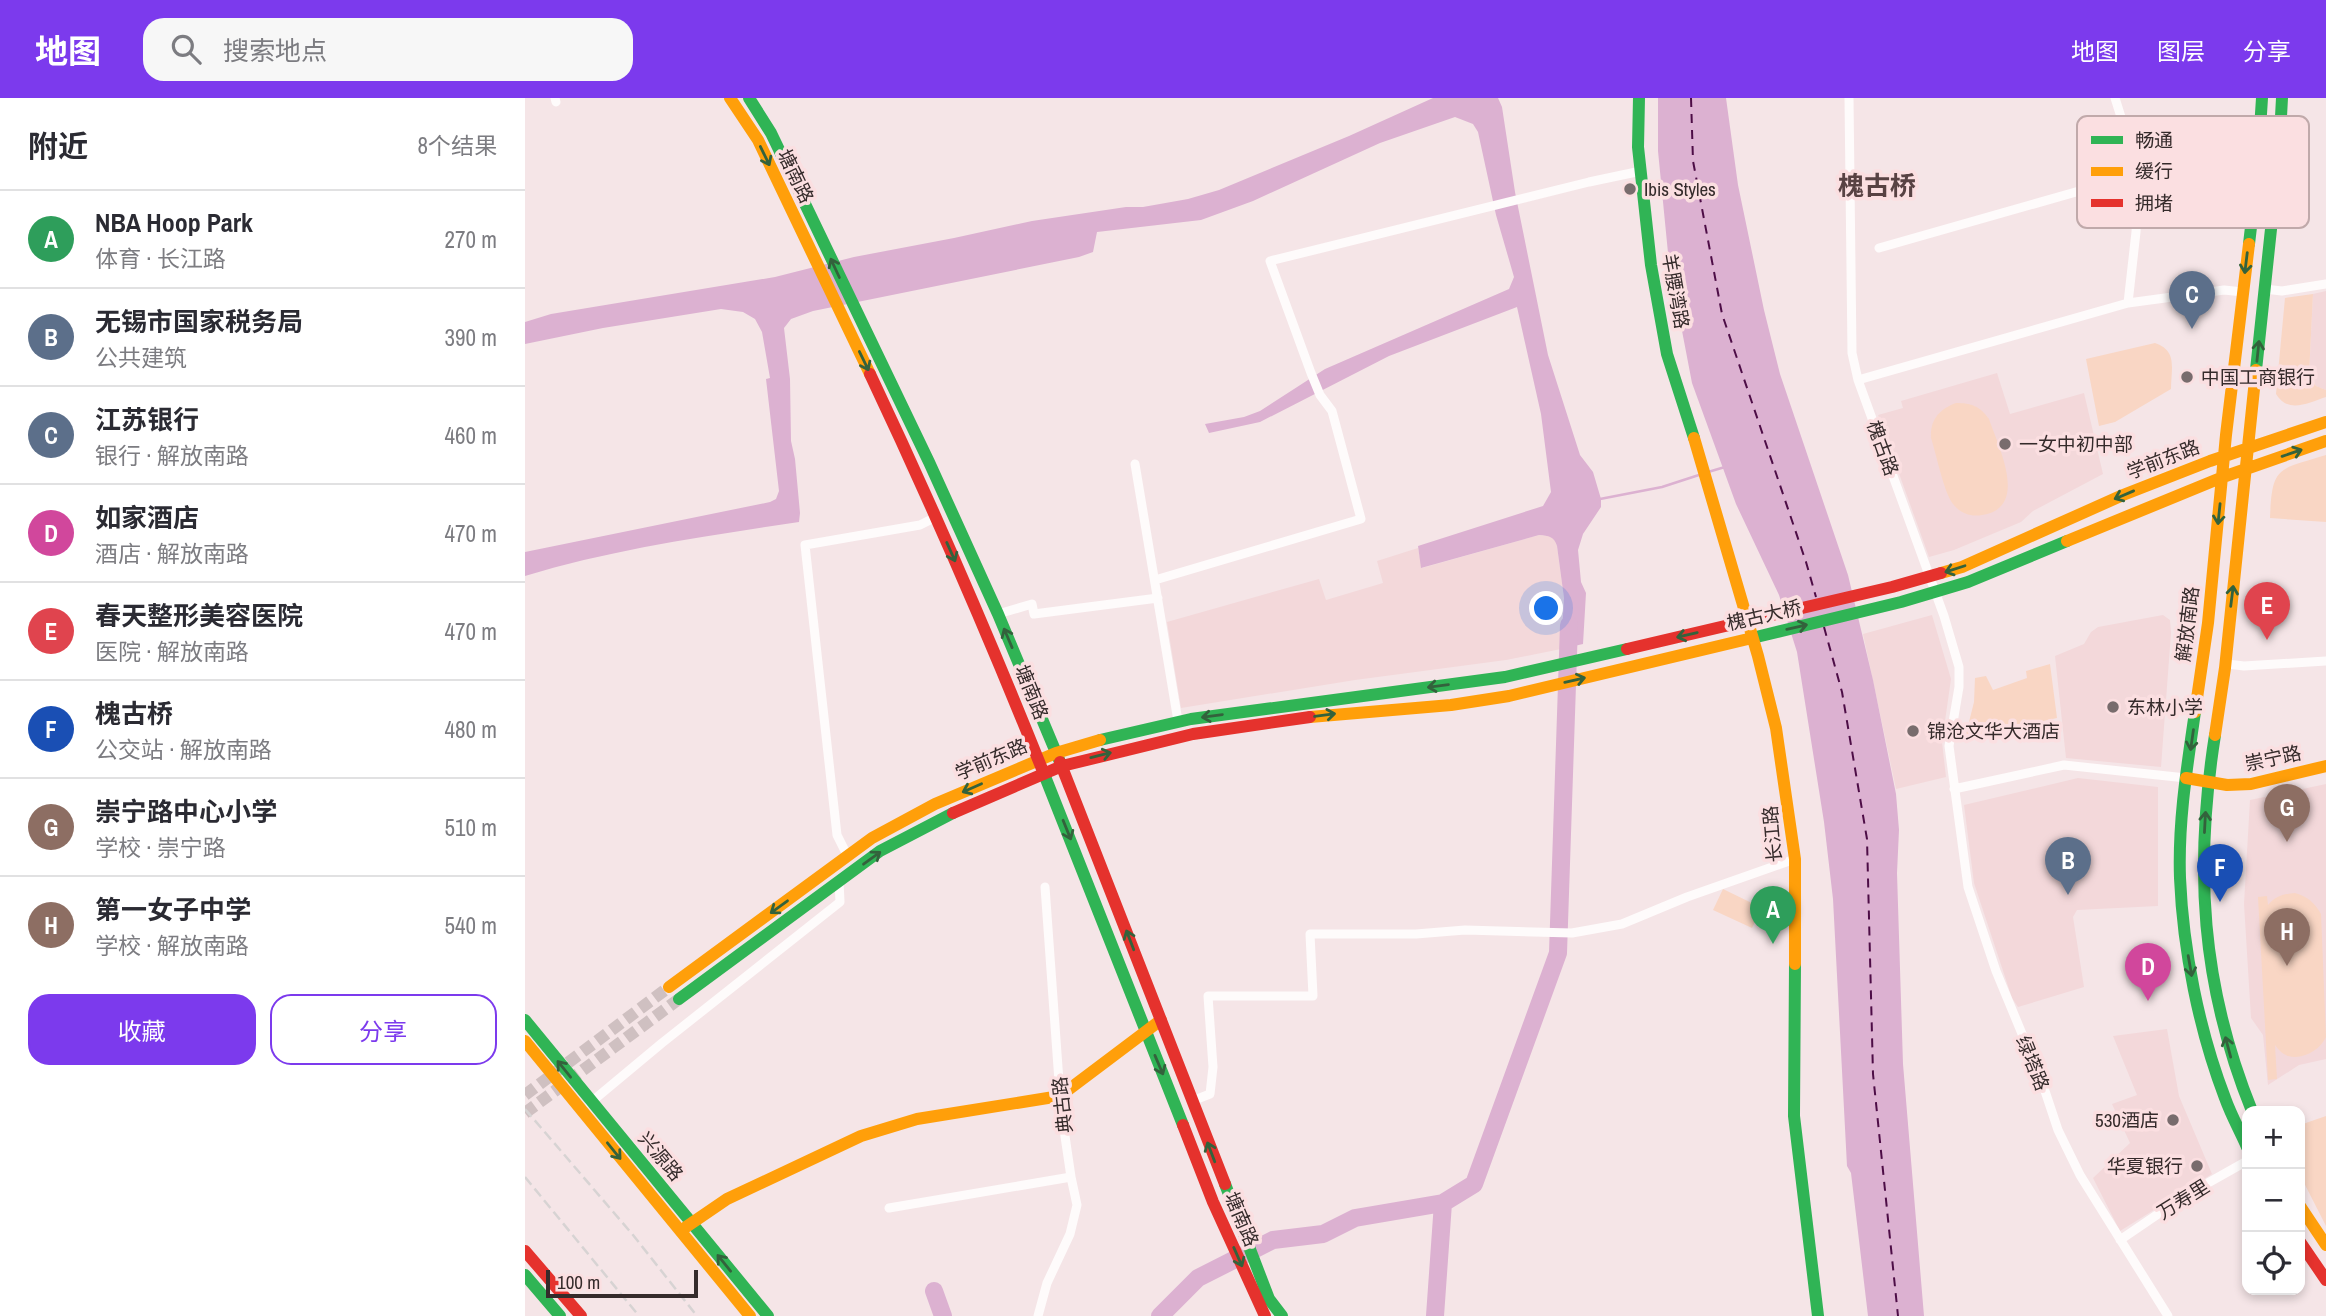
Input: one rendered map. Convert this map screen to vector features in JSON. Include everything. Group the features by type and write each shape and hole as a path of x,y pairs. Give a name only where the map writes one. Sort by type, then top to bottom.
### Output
{"main road":[{"name":"塘南路","path":"730,98 758,140 936,517 1038,759 1222,1222 1258,1289 1282,1316"},
{"name":"塘南路","path":"749,98 771,133 929,462 998,614 1062,766 1236,1216 1265,1316"},
{"name":"羊腰湾路","path":"1639,98 1638,147 1651,265 1667,354 1709,484"},
{"name":"解放南路","path":"2261,116 2262,98"},
{"path":"2281,116 2282,98"},
{"name":"解放南路","path":"2242,1136 2225,1098 2193,981 2184,934 2180,876 2186,778 2208,622 2251,228"},
{"path":"2250,1106 2229,1053 2213,983 2203,880 2209,782 2227,664 2271,228"},
{"name":"学前东路","path":"2018,543 2123,495 2225,456 2326,422"},
{"name":"学前东路","path":"2024,559 2137,510 2246,468 2326,442"},
{"name":"长江路","path":"1709,484 1776,728 1789,800 1795,859 1794,1116 1818,1316"},
{"name":"槐古大桥","path":"1505,677 1892,587 1962,567 2018,543"},
{"name":"槐古大桥","path":"1509,695 1901,602 1968,582 2024,559"},
{"name":"学前东路","path":"669,987 872,838 935,804 1038,759 1081,744 1178,721 1505,677"},
{"name":"学前东路","path":"679,999 880,851 941,818 1062,766 1181,736 1332,714 1451,705 1509,695"},
{"name":"崇宁路","path":"2186,778 2227,785 2251,784 2326,766"},
{"name":"兴源路","path":"525,1020 680,1231 750,1316"},
{"path":"680,1231 727,1199 861,1136 917,1119 1060,1096 1161,1020"},
{"name":"兴源路","path":"525,1041 692,1224 768,1316"},
{"path":"2305,1214 2326,1245"},
{"path":"2305,1249 2326,1280"},
{"path":"525,1251 580,1316"},
{"path":"525,1275 558,1315 571,1305"}],"street":[{"name":"槐古路","path":"1849,98 1853,353 1858,380 1940,604 1959,667 1959,687 1949,746 1954,789"},
{"path":"2115,98 2121,116"},
{"path":"1155,580 1361,519 1332,411 1320,395 1270,261 1589,182 1641,172"},
{"path":"1879,248 2077,192"},
{"path":"2128,303 2136,228"},
{"path":"2264,289 2282,291 2326,284"},
{"path":"1858,380 2128,303 2224,290 2243,292"},
{"path":"1135,464 1178,721"},
{"path":"847,855 837,835 806,545 920,526 936,517"},
{"path":"998,614 1032,604 1034,614 1158,598"},
{"path":"2227,664 2244,666 2326,661"},
{"path":"1954,789 2064,765 2186,778"},
{"name":"绿塔路","path":"1954,789 1968,887 1996,971 2059,1130 2080,1175 2168,1316"},
{"path":"1192,1101 1210,1094 1213,1067 1208,996 1313,996 1310,934 1416,934 1465,930 1572,933 1622,925 1687,897 1795,859"},
{"path":"586,1106 662,1042 840,902 839,881"},
{"name":"典古路","path":"1038,1316 1047,1283 1070,1234 1077,1205 1060,1096 1045,887"},
{"name":"万寿里","path":"2120,1240 2183,1197 2242,1164"},
{"path":"889,1208 1071,1177"}],"shaded area":[{"path":"1433,98 1498,98 1502,107 1515,192 1548,355 1580,455 1593,472 1601,499 1601,507 1583,534 1578,550 1581,582 1586,593 1583,644 1561,649 1564,598 1557,546 1551,537 1539,535 1421,568 1418,546 1543,506 1551,492 1541,414 1517,307 1389,356 1260,422 1209,433 1205,424 1244,417 1260,411 1325,369 1509,289 1514,277 1496,215 1478,132 1473,124 1455,117 1380,143 1253,201 1201,220 1097,232 1093,252 1079,257 813,311 791,319 784,328 799,522 627,551 525,576 525,552 770,502 776,499 779,491 766,379 770,378 762,332 755,319 743,312 721,309 525,344 525,322 551,314 775,277 854,257 1032,221 1188,199 1219,190"},
{"path":"1658,98 1726,98 1738,185 1780,374 1848,575 1873,680 1896,794 1899,830 1897,873 1903,1064 1924,1316 1868,1316 1851,1173 1847,1166 1833,899 1824,822 1797,652 1779,595 1736,504 1692,383 1669,263 1658,151"},
{"path":"2326,291 2326,390 2316,386 2309,375 2313,294"},
{"path":"2313,294 2309,375 2316,386 2326,390 2326,397 2305,404 2286,404 2276,394 2285,298"},
{"path":"2155,343 2167,351 2172,361 2171,389 2115,422 2099,426 2086,359"},
{"name":"一女中初中部","path":"1997,373 2010,414 2084,393 2103,474 2033,511 2021,522 1954,550 1929,557 1878,415 1903,408 1901,401"},
{"path":"1956,403 1975,406 1989,419 2007,474 2008,489 2005,501 1996,510 1982,515 1966,514 1953,504 1943,482 1931,438 1934,420 1945,408"},
{"path":"2326,455 2326,522 2270,518 2273,488 2281,472"},
{"path":"1539,535 1555,539 1557,546 1564,598 1561,649 1506,660 1355,680 1181,708 1167,622 1319,579 1326,600 1383,583 1377,561 1418,548 1422,568"},
{"path":"1932,615 1951,679 1942,742 1946,777 1896,789 1863,634"},
{"name":"东林小学","path":"2163,615 2170,620 2171,633 2161,767 2066,758 2055,656 2084,644 2091,632 2098,627"},
{"path":"2050,664 2057,718 1965,738 1974,702 1975,678 1986,676 1993,690 2027,678 2026,671"},
{"path":"2078,778 2158,787 2158,906 2077,910 2073,917 2084,987 2018,1007 2012,998 1974,883 1964,805"},
{"path":"2326,784 2326,1059 2299,1065 2268,1085 2263,1035 2251,1018 2244,904 2250,800"},
{"path":"1723,889 1762,908 1752,928 1713,910"},
{"path":"2295,893 2310,900 2321,914 2326,1037 2315,1050 2299,1057 2286,1055 2275,1045 2277,1079 2268,1080 2258,897 2267,896 2268,905 2280,896"},
{"path":"2167,1029 2179,1096 2212,1174 2120,1231 2093,1178 2130,1143 2112,1104 2137,1095 2113,1036"},
{"path":"2326,1116 2326,1226 2305,1185 2305,1123"}],"waterway":[{"path":"1708,472 1725,467"},
{"path":"1600,499 1662,487 1702,474"},
{"path":"1435,1316 1443,1203 1474,1184 1558,953 1569,625"},
{"path":"1160,1316 1198,1278 1273,1240 1323,1234 1355,1218 1443,1203"},
{"path":"934,1291 943,1316"}],"ferry route":[{"path":"1691,98 1693,161 1722,314 1816,597"},
{"path":"1824,627 1842,692 1867,839 1873,1074 1898,1316"}],"tunnel":[{"path":"525,1095 669,987"},
{"path":"525,1113 679,999"}],"railway":[{"path":"525,1109 633,1235 697,1316"},
{"path":"525,1177 639,1316"}],"traffic: fast":[{"path":"749,98 771,133 929,462 998,614 1060,762"},
{"path":"1639,98 1638,147 1651,265 1667,354 1694,438"},
{"path":"2261,116 2262,98"},
{"path":"2281,116 2282,98"},
{"path":"2249,244 2251,228"},
{"path":"2256,370 2271,228"},
{"path":"1748,639 1901,602 1968,582 2067,541"},
{"path":"1100,740 1191,719 1505,677 1627,649"},
{"path":"2195,712 2180,836 2180,878 2185,933 2194,990 2207,1045 2227,1104 2242,1136"},
{"path":"2215,735 2205,832 2207,926 2212,972 2222,1018 2250,1106"},
{"path":"1044,774 1183,1125"},
{"path":"679,999 880,851 953,813"},
{"path":"1795,964 1794,1116 1818,1316"},
{"path":"525,1020 768,1316"},
{"path":"1225,1184 1269,1299 1282,1316"},
{"path":"525,1275 560,1316"}],"traffic: slow":[{"path":"730,98 758,140 870,374"},
{"path":"2195,712 2208,623 2226,435 2249,244"},
{"path":"2215,735 2225,668 2256,370"},
{"path":"1941,573 1962,567 2123,495 2210,461 2326,422"},
{"path":"1694,438 1758,656 1776,728 1795,859 1795,964"},
{"path":"2067,541 2223,477 2326,441"},
{"path":"1310,717 1451,705 1509,696 1748,639"},
{"path":"669,987 872,838 935,804 1056,753 1100,740"},
{"path":"2186,778 2227,785 2251,784 2326,766"},
{"path":"686,1227 727,1199 861,1136 917,1119 1060,1096 1161,1020"},
{"path":"525,1041 750,1316"},
{"path":"2305,1214 2326,1245"}],"traffic: jam":[{"path":"870,374 960,573 1044,774"},
{"path":"1627,649 1941,573"},
{"path":"953,813 1062,766 1193,734 1310,717"},
{"path":"1060,762 1225,1184"},
{"path":"1183,1125 1213,1202 1265,1316"},
{"path":"2305,1249 2326,1280"},
{"path":"525,1251 581,1316"}],"place":[{"name":"Ibis Styles","path":"1630,189"},
{"name":"江苏银行","path":"2192,329"},
{"name":"中国工商银行","path":"2187,377"},
{"name":"一女中初中部","path":"2005,444"},
{"name":"春天整形美容医院","path":"2267,640"},
{"name":"东林小学","path":"2113,707"},
{"name":"锦沧文华大酒店","path":"1913,731"},
{"name":"崇宁路中心小学","path":"2287,842"},
{"name":"无锡市国家税务局","path":"2068,895"},
{"name":"槐古桥","path":"2220,902"},
{"name":"NBA Hoop Park","path":"1773,944"},
{"name":"第一女子中学","path":"2287,966"},
{"name":"如家酒店","path":"2148,1001"},
{"name":"530酒店","path":"2173,1120"},
{"name":"华夏银行","path":"2197,1166"}],"district":[{"name":"槐古桥","path":"1877,186"}]}
